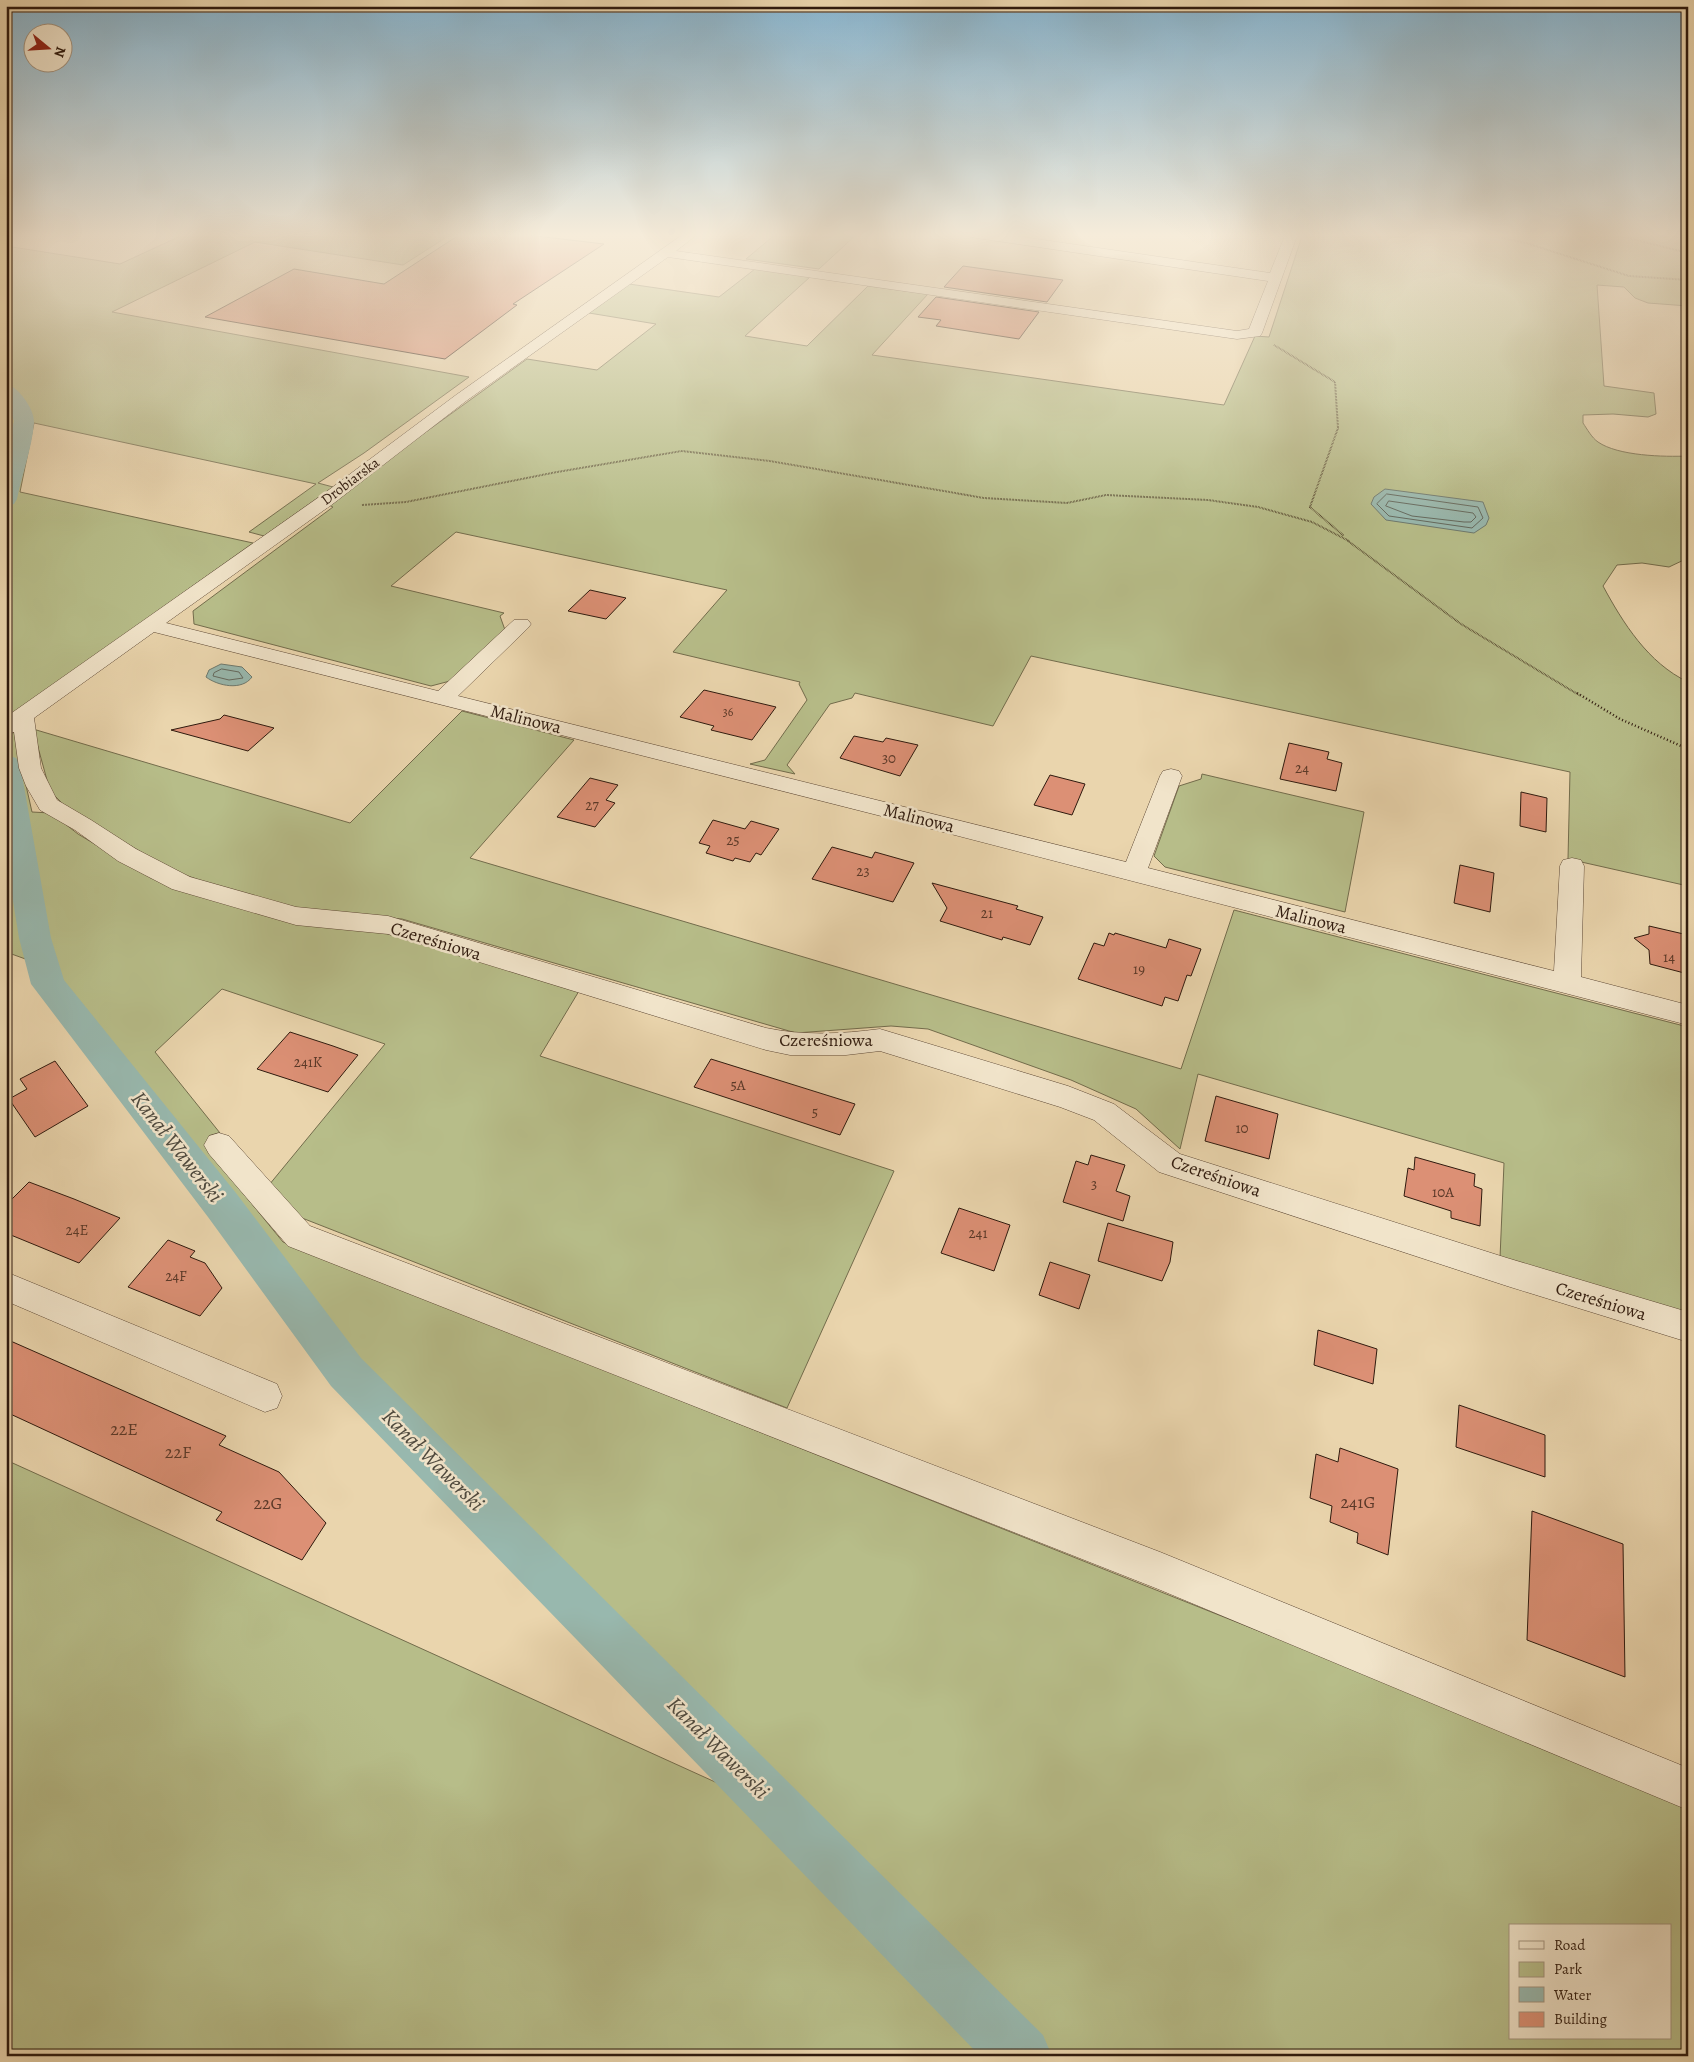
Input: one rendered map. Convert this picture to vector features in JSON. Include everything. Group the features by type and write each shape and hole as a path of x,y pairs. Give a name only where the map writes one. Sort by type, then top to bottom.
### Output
{"street":[{"name":"Drobiarska","path":"15,722 314,509 461,398 558,329"},
{"path":"1197,329 1237,335 1255,333 1256,329"},
{"path":"443,698 521,624"},
{"name":"Malinowa","path":"149,625 1134,873 1688,1015"},
{"name":"Czereśniowa","path":"15,722 37,786 48,805 83,825 126,855 181,883 296,916 388,925 766,1039 790,1044 846,1044 880,1040 1068,1098 1104,1112 1170,1163 1506,1272 1688,1327"},
{"path":"1134,873 1171,776"},
{"path":"1567,984 1572,866"},
{"path":"219,1145 299,1236 1160,1571 1688,1789"},
{"path":"6,1286 265,1396"}],"path":[{"path":"1270,342 1335,382 1338,428 1310,507 1349,541 1461,624 1620,719 1688,749"},
{"path":"314,509 406,502 557,472 682,450 770,461 984,498 1067,503 1106,495 1208,500 1258,508 1312,522 1349,541"}],"green space":[{"path":"6,329 207,329 469,377 364,453 318,483 333,487 264,536 249,532 316,484 34,423 20,492 253,543 6,719 6,444 12,413 6,406"},
{"path":"649,329 752,329 745,336 807,346 824,329 896,329 872,355 1224,405 1255,336 1269,337 1272,329 1600,329 1604,386 1654,393 1656,414 1648,417 1613,414 1583,415 1583,423 1596,440 1607,447 1629,453 1654,456 1688,456 1688,558 1669,567 1642,563 1617,565 1603,586 1619,614 1638,641 1661,664 1688,682 1688,886 1568,859 1570,772 1031,656 993,726 855,693 852,698 830,704 787,765 795,774 750,764 765,760 807,700 799,684 800,682 673,652 727,590 456,532 391,586 504,613 500,616 505,630 450,681 431,686 194,624 193,611 333,507 326,504 527,359 597,370"},
{"path":"462,711 574,740 470,858 1181,1069 1234,910 1688,1027 1688,1314 1500,1258 1504,1163 1198,1074 1180,1149 1136,1109 1071,1080 928,1029 891,1026 796,1033 402,919 306,911 207,883 169,869 65,806 50,791 33,729 350,823"},
{"path":"14,732 32,812 51,813 78,834 151,878 375,930 579,991 540,1056 894,1171 787,1408 302,1218 269,1185 385,1044 222,989 155,1052 224,1138 207,1149 283,1242 1688,1802 1688,2056 6,2056 6,1460 735,1791 330,1374 35,987 31,961 6,952 6,737"},
{"path":"1202,774 1364,812 1345,912 1165,867 1154,856 1179,786 1201,779"}],"water":[{"path":"1385,489 1483,502 1489,518 1486,525 1474,533 1386,520 1371,504 1374,497"},
{"path":"221,664 242,667 252,677 242,684 230,686 217,683 206,677 209,670"}],"building":[{"path":"275,329 485,329 445,359"},
{"path":"957,329 1026,329 1019,339"},
{"path":"590,590 626,598 606,619 568,611"},
{"path":"704,690 776,707 752,740 711,730 714,726 680,717"},
{"path":"224,715 274,728 248,751 171,730 220,719"},
{"path":"854,736 883,742 886,738 918,745 900,776 840,758"},
{"path":"1289,743 1329,752 1327,759 1342,763 1336,791 1280,779"},
{"path":"1050,775 1085,784 1072,815 1034,805"},
{"path":"590,778 618,785 606,800 615,803 595,827 557,817"},
{"path":"1521,792 1547,798 1546,832 1520,826"},
{"path":"713,820 745,829 751,821 779,829 761,855 756,853 750,862 735,858 733,861 706,853 710,846 699,843"},
{"path":"832,847 872,858 875,852 914,863 893,902 812,879"},
{"path":"1460,865 1494,873 1490,912 1454,903"},
{"path":"932,883 1018,906 1016,909 1043,917 1030,945 1003,937 1002,940 940,921 947,908"},
{"path":"1649,926 1688,935 1688,974 1650,964 1649,950 1634,938 1649,934"},
{"path":"1109,933 1114,935 1115,933 1166,948 1169,939 1201,949 1191,976 1187,975 1178,1001 1165,997 1162,1006 1078,979 1094,943 1104,946"},
{"path":"290,1032 358,1055 328,1092 257,1069"},
{"path":"711,1059 855,1104 840,1135 694,1087"},
{"path":"55,1061 88,1106 35,1137 9,1099 27,1089 20,1079"},
{"path":"1216,1096 1278,1114 1269,1159 1205,1141"},
{"path":"1091,1155 1125,1165 1116,1191 1130,1196 1123,1221 1063,1202 1076,1161 1088,1165"},
{"path":"1415,1157 1475,1174 1474,1186 1482,1189 1480,1226 1451,1218 1451,1211 1404,1196 1408,1168 1414,1170"},
{"path":"29,1182 120,1218 79,1263 6,1233 6,1205"},
{"path":"959,1208 1010,1225 994,1271 941,1253"},
{"path":"1108,1223 1173,1242 1170,1262 1162,1281 1098,1261"},
{"path":"168,1240 195,1251 190,1257 205,1263 222,1288 200,1316 128,1287"},
{"path":"1050,1262 1090,1275 1079,1309 1039,1295"},
{"path":"1318,1330 1377,1349 1373,1384 1314,1365"},
{"path":"6,1339 226,1436 219,1445 279,1472 326,1523 302,1560 216,1520 222,1512 6,1412"},
{"path":"1459,1405 1545,1435 1545,1477 1456,1447"},
{"path":"1340,1448 1398,1469 1388,1555 1357,1543 1358,1533 1330,1522 1332,1506 1310,1498 1316,1454 1338,1462"},
{"path":"1532,1511 1623,1544 1625,1677 1527,1640"}],"waterway":[{"name":"Kanał Wawerski","path":"6,390 18,405 24,421 6,499"},
{"name":"Kanał Wawerski","path":"6,764 35,938 48,984 222,1205 346,1372 1022,2056"}]}
